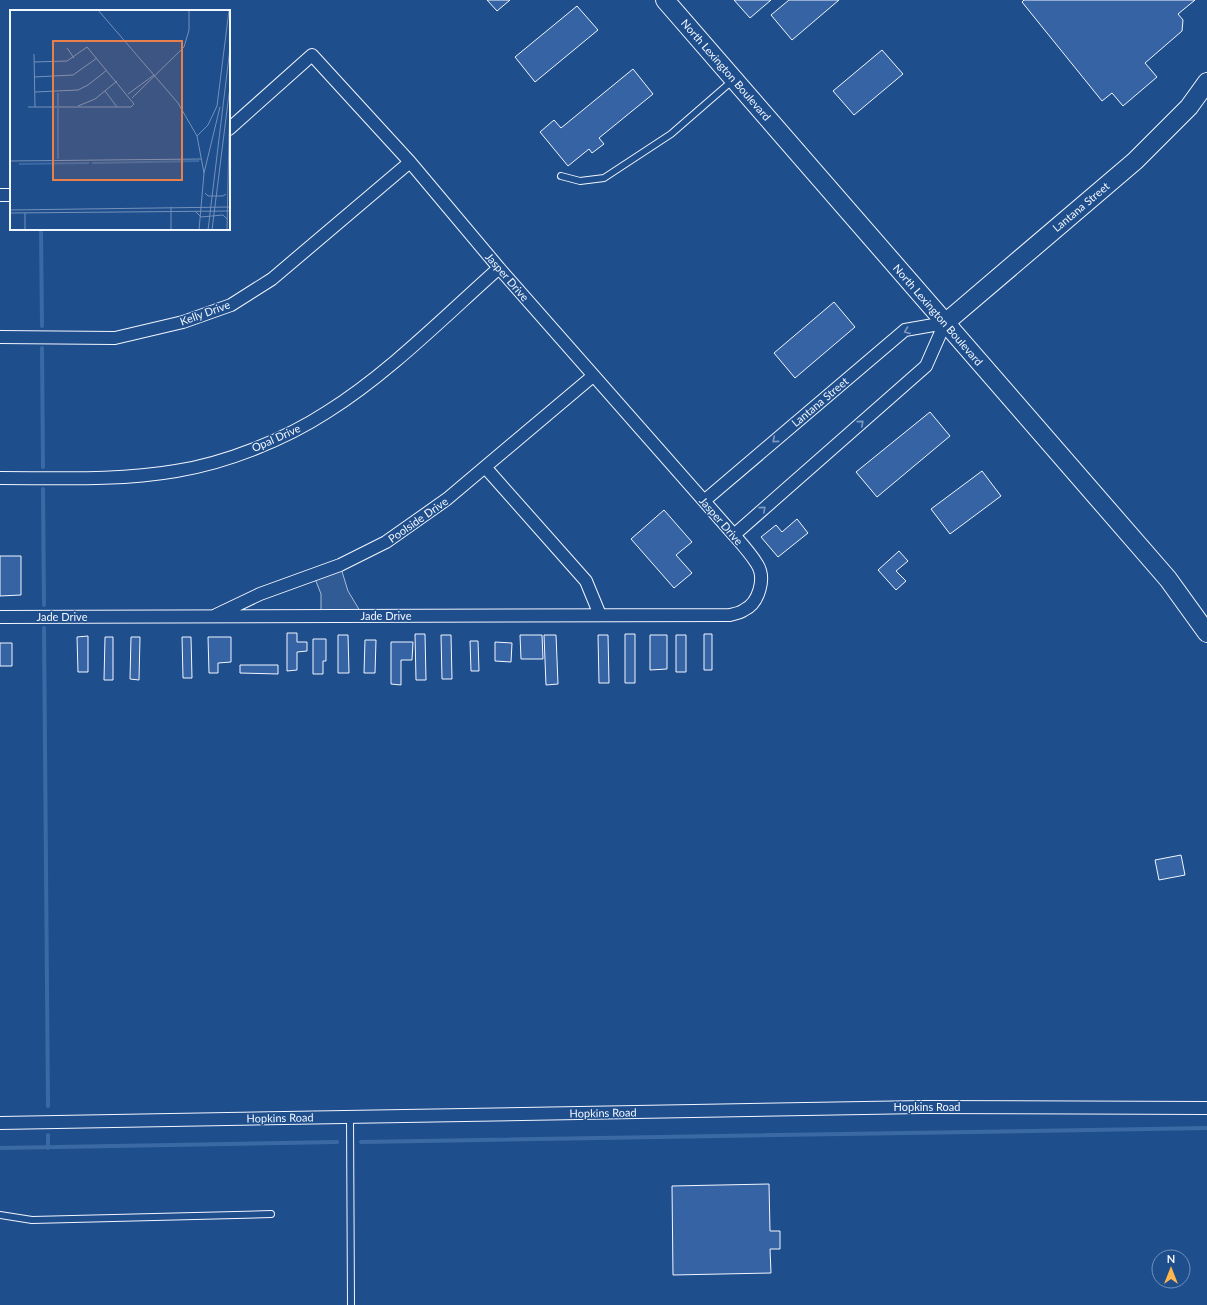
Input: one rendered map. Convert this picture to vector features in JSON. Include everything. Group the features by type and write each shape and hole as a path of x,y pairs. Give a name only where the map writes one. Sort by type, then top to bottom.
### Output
{"street":[{"name":"North Lexington Boulevard","path":"665,0 1168,579 1207,633"},
{"name":"Jasper Drive","path":"230,128 312,55 410,162 499,268 734,535 758,564 761,575 759,590"},
{"name":"Lantana Street","path":"734,535 926,366 945,323 1135,161 1189,107 1207,82"},
{"name":"Kelly Drive","path":"0,337 115,338 183,322 231,305 288,265 410,162"},
{"path":"0,195 10,196"},
{"name":"Opal Drive","path":"0,478 106,478 176,471 228,458 277,439 327,412 383,370 499,268"},
{"name":"Lantana Street","path":"704,501 905,330 945,323"},
{"name":"Poolside Drive","path":"213,616 260,594 340,565 386,542 447,499 594,376"},
{"path":"485,468 586,581 600,615"},
{"name":"Jade Drive","path":"0,617 730,615 745,610 754,602 759,590"},
{"name":"Hopkins Road","path":"0,1123 922,1107 1207,1108"}],"lane":[{"path":"560,176 580,181 604,178 671,134 734,80"},
{"path":"350,1117 352,1305"},
{"path":"0,1216 32,1220 271,1214"}],"shaded area":[{"path":"340,565 348,591 363,616 321,617 321,594 314,576"}],"building":[{"path":"487,0 510,0 497,11"},
{"path":"734,0 771,0 750,18"},
{"path":"789,0 839,0 792,40 771,15"},
{"path":"1024,0 1195,0 1178,14 1183,20 1182,31 1145,63 1157,77 1123,106 1112,93 1102,101 1022,2"},
{"path":"577,6 598,30 535,82 515,57"},
{"path":"882,50 903,74 854,115 833,91"},
{"path":"633,69 653,94 599,138 604,144 592,153 589,149 568,166 540,132 554,120 561,128"},
{"path":"834,302 855,327 795,378 774,353"},
{"path":"930,412 950,436 877,497 856,472"},
{"path":"982,471 1001,496 950,534 931,509"},
{"path":"664,510 692,542 676,555 692,573 674,588 631,539"},
{"path":"797,519 808,533 778,557 761,537 776,525 782,532"},
{"path":"899,551 908,561 896,571 906,581 896,590 878,570"},
{"path":"0,556 21,556 21,595 0,596"},
{"path":"287,633 297,633 297,642 307,642 307,651 297,652 297,670 287,671"},
{"path":"415,634 425,634 426,680 416,680"},
{"path":"625,634 635,634 635,683 625,683"},
{"path":"704,634 712,634 712,670 704,670"},
{"path":"338,635 348,635 349,673 338,673"},
{"path":"441,635 451,635 452,679 442,679"},
{"path":"520,635 542,635 543,659 521,659"},
{"path":"544,635 556,635 558,684 546,685"},
{"path":"598,635 608,635 609,683 599,683"},
{"path":"650,635 667,635 667,669 650,670"},
{"path":"676,635 686,635 686,672 676,672"},
{"path":"88,636 88,672 78,672 77,637"},
{"path":"105,637 113,637 113,680 104,680"},
{"path":"131,637 140,637 139,680 130,679"},
{"path":"182,637 191,637 192,678 183,678"},
{"path":"208,637 231,637 231,662 218,663 218,673 209,673"},
{"path":"313,639 326,639 326,661 323,661 323,674 313,674"},
{"path":"365,640 376,640 375,673 364,673"},
{"path":"470,641 478,641 479,671 471,671"},
{"path":"391,642 413,642 412,660 401,660 401,685 391,684"},
{"path":"495,642 512,643 511,662 495,661"},
{"path":"0,643 12,643 12,666 0,666"},
{"path":"240,665 278,665 278,674 240,673"},
{"path":"1181,855 1185,875 1159,880 1155,860"},
{"path":"769,1184 770,1231 780,1231 780,1249 770,1249 771,1273 673,1275 672,1186"}],"waterway":[{"path":"41,230 42,326"},
{"path":"42,348 43,467"},
{"path":"43,489 44,605"},
{"path":"44,628 48,1106"},
{"path":"361,1142 1207,1128"},
{"path":"48,1135 48,1148"},
{"path":"0,1148 337,1142"}]}
